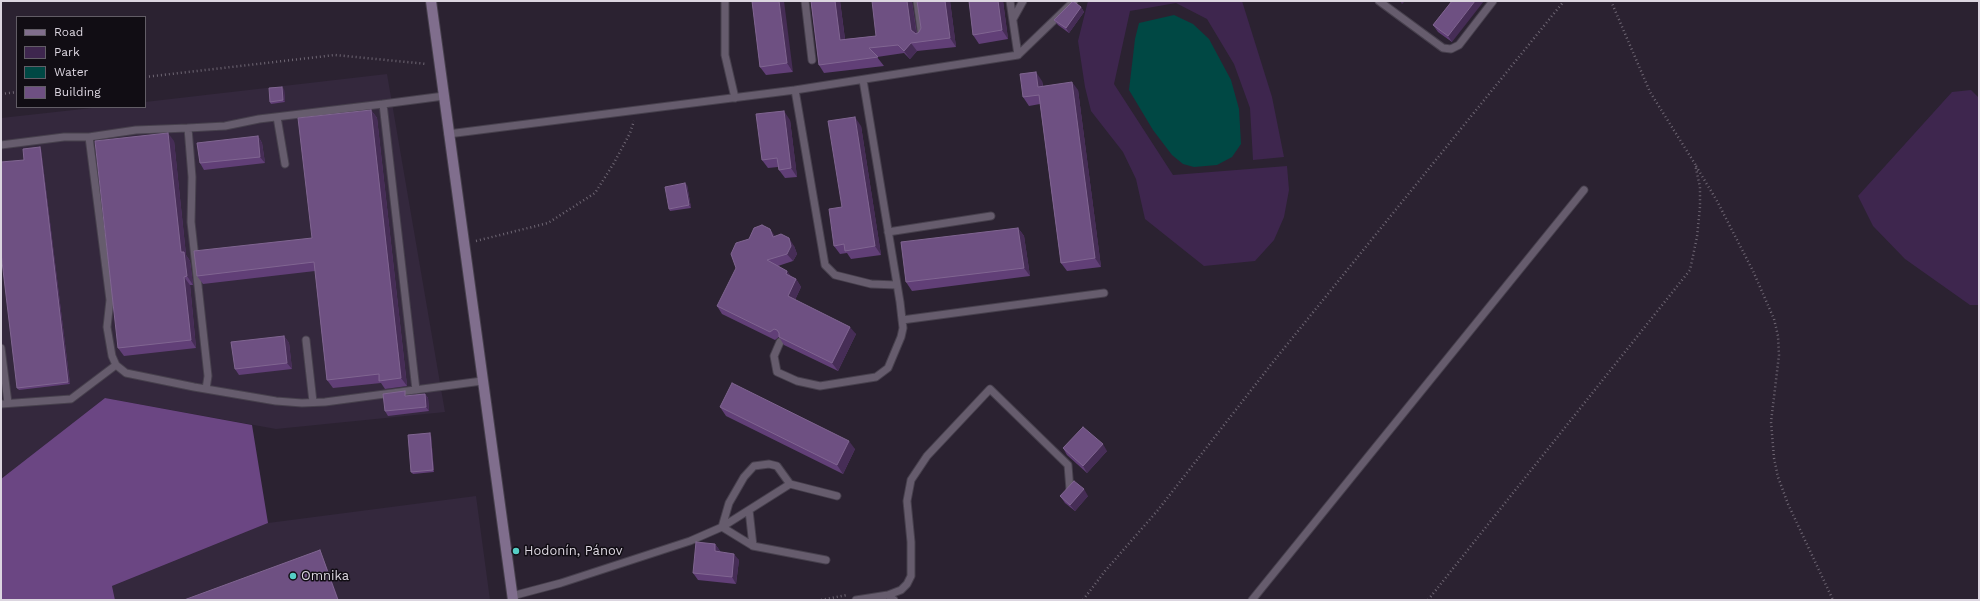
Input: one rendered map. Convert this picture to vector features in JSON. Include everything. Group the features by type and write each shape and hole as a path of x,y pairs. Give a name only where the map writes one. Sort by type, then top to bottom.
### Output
{"main road":[{"path":"431,1 448,134 513,598"}],"lane":[{"path":"725,1 724,55 735,98"},
{"path":"805,1 812,60"},
{"path":"918,1 922,37"},
{"path":"1010,1 1018,55"},
{"path":"1013,19 1023,1"},
{"path":"448,134 795,90 1018,55 1074,1"},
{"path":"1379,1 1442,48 1451,49 1459,46 1493,1"},
{"path":"780,342 774,356 777,372 797,381 820,386 876,377 888,368 901,337 903,328 897,285 863,80"},
{"path":"795,90 825,265 835,275 871,284 897,285"},
{"path":"1,145 64,137 89,137 136,130 225,126 277,117 444,96"},
{"path":"383,104 416,390"},
{"path":"277,117 285,164"},
{"path":"188,128 192,177 191,222 208,376 206,389"},
{"path":"89,137 110,300 107,327 112,356 116,365 126,373 276,401 313,402 482,381"},
{"path":"1252,600 1584,190"},
{"path":"888,232 991,216"},
{"path":"902,320 1104,293"},
{"path":"306,340 313,402"},
{"path":"1,348 4,404 70,399 116,365"},
{"path":"856,600 888,595 901,590 907,584 911,576 911,542 907,501 911,480 927,456 990,389 1068,465 1070,490"},
{"path":"722,527 729,503 744,477 754,466 769,464 777,466 790,484 837,496"},
{"path":"513,598 690,541 722,527 790,484"},
{"path":"749,510 753,546"},
{"path":"722,527 753,546 826,560"},
{"path":"888,595 894,600"}],"path":[{"path":"1083,600 1105,571 1158,510 1308,319 1564,1"},
{"path":"1611,1 1650,92 1717,202 1753,271 1774,319 1778,336 1779,355 1771,422 1775,464 1788,504 1833,600"},
{"path":"146,77 335,55 440,66"},
{"path":"1,94 16,92"},
{"path":"464,244 548,223 595,193 630,133 638,109"},
{"path":"1428,600 1690,270 1697,237 1700,208 1700,187 1695,164"}],"shaded area":[{"path":"387,74 445,412 276,429 105,398 1,479 1,118 92,108 146,108 146,102"},
{"path":"105,398 252,425 268,523 112,586 115,600 1,600 1,479"},
{"path":"476,496 490,600 115,600 112,586 268,523"}],"green space":[{"path":"1088,1 1242,1 1272,97 1284,157 1253,160 1250,108 1234,64 1207,19 1176,3 1130,11 1114,84 1173,175 1287,166 1289,190 1284,217 1274,240 1255,261 1204,266 1145,219 1136,179 1123,152 1091,111 1085,87 1078,41"},
{"path":"1971,90 1979,98 1979,305 1970,305 1905,259 1873,226 1858,196 1952,92"}],"water":[{"path":"1174,15 1193,24 1209,39 1231,80 1239,109 1241,144 1232,157 1217,165 1194,167 1183,164 1172,155 1153,130 1129,90 1135,39 1139,23"}],"building":[{"path":"752,1 779,1 787,63 760,67"},
{"path":"811,1 835,1 840,40 876,36 872,1 907,1 911,30 916,34 921,28 917,1 945,1 950,38 911,43 904,51 898,45 869,48 878,57 819,65"},
{"path":"969,1 998,1 1002,30 973,35"},
{"path":"1073,1 1081,7 1066,28 1054,20"},
{"path":"1452,1 1475,1 1448,36 1433,25"},
{"path":"1036,72 1038,87 1072,82 1095,258 1061,263 1039,95 1023,97 1020,74"},
{"path":"282,87 283,100 270,102 269,88"},
{"path":"371,110 401,378 379,381 379,374 327,380 314,262 197,276 194,251 312,238 298,118"},
{"path":"784,111 791,168 779,170 777,158 762,160 756,114"},
{"path":"855,117 875,246 845,251 844,244 834,246 829,209 842,207 828,121"},
{"path":"168,133 181,252 184,252 187,276 184,277 191,340 118,348 95,141"},
{"path":"258,136 260,157 200,163 197,143"},
{"path":"40,147 68,382 17,388 1,253 1,162 24,160 23,149"},
{"path":"685,183 689,205 669,209 665,187"},
{"path":"762,225 770,229 773,237 781,234 789,238 791,246 787,254 767,260 787,271 786,274 796,279 788,296 850,327 832,363 779,337 777,330 774,329 770,332 717,306 736,268 731,254 736,243 749,239 754,228"},
{"path":"1018,228 1024,268 906,282 901,242"},
{"path":"284,336 287,363 235,369 231,342"},
{"path":"732,383 849,441 837,465 720,407"},
{"path":"405,391 405,396 425,394 426,407 385,411 383,394"},
{"path":"1083,427 1103,444 1083,466 1063,448"},
{"path":"430,433 433,470 411,472 408,435"},
{"path":"1074,481 1084,489 1070,505 1060,496"},
{"path":"696,542 715,544 715,551 734,554 732,577 693,573"},
{"name":"Omnika","path":"320,550 338,600 184,600"}],"place":[{"name":"Hodonín, Pánov","path":"516,551"},
{"name":"Omnika","path":"293,576"}]}
